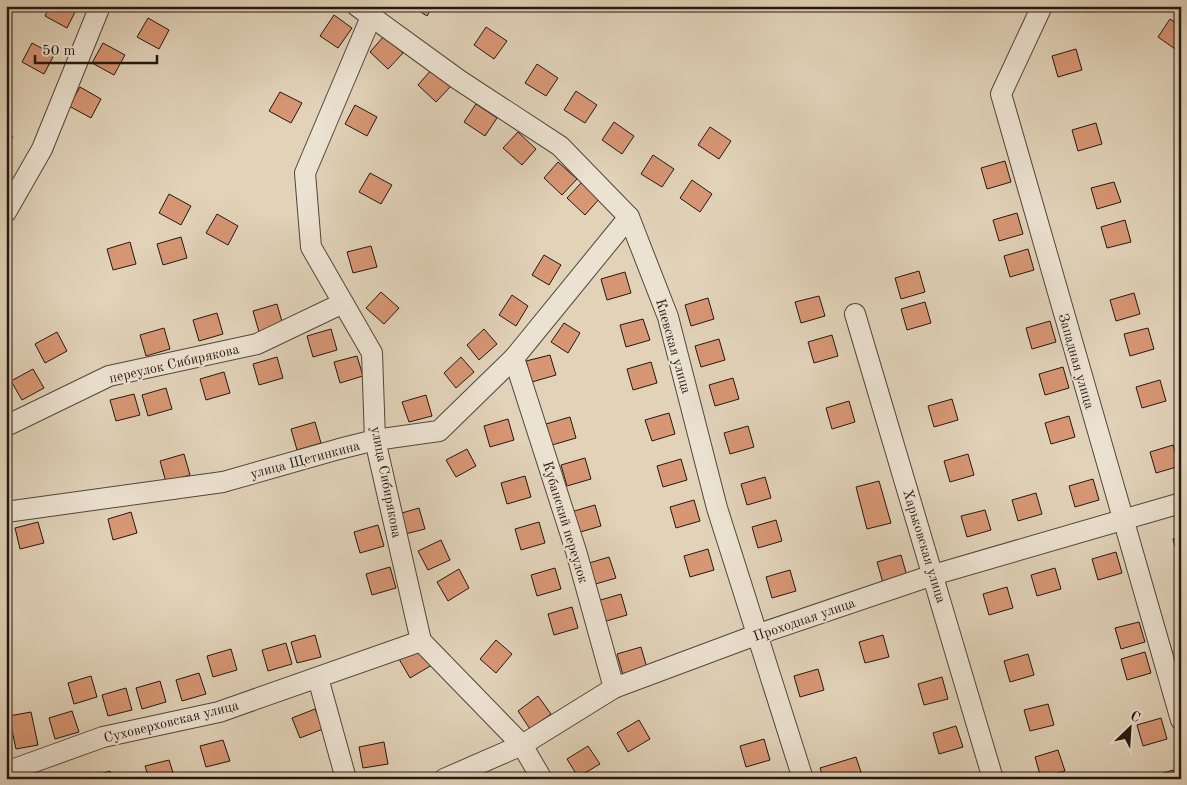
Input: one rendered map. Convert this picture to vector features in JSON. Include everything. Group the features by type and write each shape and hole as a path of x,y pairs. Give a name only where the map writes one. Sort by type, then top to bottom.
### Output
{"street":[{"path":"6,212 42,149 100,6"},
{"name":"Западная улица","path":"1042,6 1001,94 1181,720"},
{"name":"Киевская улица","path":"364,11 459,80 560,146 629,217 668,318 717,508 803,779"},
{"name":"улица Сибирякова","path":"364,11 306,174 311,247 372,353 375,440 422,641"},
{"name":"улица Щетинкина","path":"6,512 223,482 375,440 439,430 514,358 629,217"},
{"name":"переулок Сибирякова","path":"6,426 109,376 191,356 257,344 343,303"},
{"name":"Харьковская улица","path":"855,314 993,779"},
{"name":"Кубанский переулок","path":"514,358 576,551 614,688"},
{"name":"Проходная улица","path":"444,779 522,745 614,688 756,635 934,575 1181,503"},
{"path":"422,641 522,745 542,779"},
{"name":"Суховерховская улица","path":"6,772 103,737 219,712 422,641"},
{"path":"318,678 346,779"}],"building":[{"path":"50,6 73,6 77,8 67,28 45,16"},
{"path":"411,6 433,6 427,16"},
{"path":"334,15 352,28 338,48 320,36"},
{"path":"148,18 169,30 159,49 137,37"},
{"path":"1170,19 1181,26 1181,47 1178,51 1158,37"},
{"path":"486,27 507,41 494,59 474,45"},
{"path":"384,36 403,53 388,69 370,52"},
{"path":"32,43 54,55 44,74 22,62"},
{"path":"103,43 125,55 114,75 92,63"},
{"path":"1076,49 1082,70 1058,77 1052,56"},
{"path":"537,64 558,78 546,96 525,83"},
{"path":"432,69 451,86 436,102 418,85"},
{"path":"80,87 101,99 91,118 69,106"},
{"path":"576,91 597,105 585,123 564,110"},
{"path":"280,92 302,103 291,123 269,111"},
{"path":"476,104 497,118 485,136 464,122"},
{"path":"355,105 377,117 367,136 345,124"},
{"path":"614,122 634,136 622,154 602,140"},
{"path":"1096,123 1102,144 1078,151 1072,130"},
{"path":"710,127 731,141 719,159 698,145"},
{"path":"518,132 536,149 522,165 503,148"},
{"path":"6,133 13,137 6,148"},
{"path":"653,155 674,169 662,187 641,174"},
{"path":"1005,161 1011,182 987,189 981,168"},
{"path":"558,162 577,179 562,195 544,178"},
{"path":"370,173 392,185 381,204 359,192"},
{"path":"692,180 712,194 700,212 680,198"},
{"path":"582,182 600,198 585,215 567,198"},
{"path":"1114,182 1121,202 1097,209 1091,188"},
{"path":"169,194 191,206 181,225 159,213"},
{"path":"1017,213 1023,234 999,241 993,220"},
{"path":"217,214 238,226 228,245 206,233"},
{"path":"1125,220 1131,242 1107,248 1101,227"},
{"path":"181,237 187,258 163,265 157,244"},
{"path":"130,242 136,264 113,270 107,249"},
{"path":"371,246 377,267 353,273 347,252"},
{"path":"1028,249 1034,270 1010,277 1004,256"},
{"path":"544,255 561,265 549,285 532,275"},
{"path":"919,271 925,292 901,299 895,278"},
{"path":"625,272 631,293 607,300 601,279"},
{"path":"381,292 399,308 384,324 366,308"},
{"path":"1134,293 1140,314 1116,321 1110,300"},
{"path":"512,295 528,306 516,326 499,315"},
{"path":"819,296 825,316 801,323 795,302"},
{"path":"708,298 714,319 691,326 685,305"},
{"path":"925,302 931,323 907,330 901,309"},
{"path":"277,304 283,325 259,332 253,311"},
{"path":"217,313 223,334 199,341 193,320"},
{"path":"643,319 650,340 626,347 620,325"},
{"path":"1050,321 1056,342 1032,349 1026,328"},
{"path":"564,323 580,333 568,353 551,342"},
{"path":"164,328 170,349 146,356 140,335"},
{"path":"1148,328 1154,349 1130,356 1124,334"},
{"path":"331,329 337,350 313,357 307,336"},
{"path":"484,329 497,344 479,360 467,345"},
{"path":"57,332 67,351 45,363 35,344"},
{"path":"832,335 838,356 814,363 808,342"},
{"path":"719,339 725,360 701,367 695,346"},
{"path":"550,355 556,375 532,382 526,361"},
{"path":"357,356 363,376 340,383 334,362"},
{"path":"277,357 283,378 259,385 253,364"},
{"path":"461,357 474,372 456,388 444,373"},
{"path":"651,362 657,383 633,390 627,369"},
{"path":"1063,367 1069,388 1045,395 1039,374"},
{"path":"33,369 44,388 22,400 11,381"},
{"path":"224,372 230,393 206,400 200,379"},
{"path":"733,378 739,399 715,406 709,385"},
{"path":"1160,380 1166,401 1142,408 1136,387"},
{"path":"166,388 172,409 148,416 142,395"},
{"path":"134,394 140,415 116,421 110,400"},
{"path":"426,395 432,416 409,422 402,402"},
{"path":"952,399 958,420 934,427 928,406"},
{"path":"849,401 855,422 832,429 826,408"},
{"path":"669,413 675,434 652,441 645,420"},
{"path":"1069,416 1075,437 1051,444 1045,423"},
{"path":"570,417 576,438 552,445 546,424"},
{"path":"508,419 514,440 490,447 484,426"},
{"path":"315,422 321,443 297,450 291,429"},
{"path":"748,426 754,447 730,454 724,433"},
{"path":"1173,445 1180,466 1156,473 1150,452"},
{"path":"467,449 476,466 456,477 446,460"},
{"path":"184,454 190,475 166,482 160,461"},
{"path":"968,454 974,475 950,482 944,461"},
{"path":"585,458 591,479 567,486 561,465"},
{"path":"681,459 687,480 663,487 657,466"},
{"path":"525,476 531,497 507,504 501,483"},
{"path":"765,477 771,498 747,505 741,484"},
{"path":"1093,479 1099,500 1075,507 1069,486"},
{"path":"879,481 891,523 867,529 856,487"},
{"path":"1036,493 1042,514 1018,521 1012,500"},
{"path":"694,500 700,521 676,528 670,507"},
{"path":"595,505 601,526 577,533 571,512"},
{"path":"419,508 425,529 401,535 395,515"},
{"path":"985,510 991,530 967,537 961,516"},
{"path":"131,512 137,533 113,540 108,519"},
{"path":"776,520 782,541 758,548 752,527"},
{"path":"38,522 44,543 20,549 15,528"},
{"path":"539,522 545,543 521,550 515,529"},
{"path":"378,525 384,546 360,553 354,532"},
{"path":"1181,537 1181,559 1179,560 1173,539"},
{"path":"441,540 450,560 428,570 418,551"},
{"path":"708,549 714,570 690,577 684,556"},
{"path":"1116,552 1122,573 1098,580 1092,559"},
{"path":"901,555 907,576 883,583 877,562"},
{"path":"609,557 616,578 592,585 586,564"},
{"path":"390,567 396,588 372,595 366,574"},
{"path":"555,568 561,589 537,596 531,575"},
{"path":"1055,568 1061,589 1037,596 1031,575"},
{"path":"459,569 469,588 448,601 437,582"},
{"path":"790,570 796,591 772,598 766,577"},
{"path":"1007,587 1013,608 989,615 983,594"},
{"path":"621,594 627,615 603,622 597,601"},
{"path":"572,607 578,628 554,635 548,614"},
{"path":"1139,622 1145,642 1121,649 1115,628"},
{"path":"315,635 321,657 297,663 291,642"},
{"path":"883,635 889,657 865,663 859,642"},
{"path":"496,640 512,654 496,673 480,659"},
{"path":"286,643 292,664 268,671 262,650"},
{"path":"420,646 432,665 410,678 399,659"},
{"path":"641,647 647,668 623,675 617,654"},
{"path":"231,649 237,670 213,677 207,656"},
{"path":"1145,652 1151,673 1127,680 1121,659"},
{"path":"1028,654 1034,675 1010,682 1004,661"},
{"path":"818,669 824,690 800,697 794,676"},
{"path":"199,673 206,694 182,701 176,680"},
{"path":"91,676 97,697 74,704 68,683"},
{"path":"942,677 948,699 924,705 918,684"},
{"path":"160,681 166,702 142,709 136,688"},
{"path":"126,688 132,710 108,716 102,695"},
{"path":"538,696 551,714 530,729 518,711"},
{"path":"1048,704 1054,725 1030,731 1024,710"},
{"path":"315,709 323,729 300,738 292,718"},
{"path":"72,711 79,732 55,739 49,718"},
{"path":"31,712 38,745 16,749 9,716"},
{"path":"1161,718 1167,739 1143,746 1137,725"},
{"path":"639,720 650,739 628,752 617,733"},
{"path":"956,726 963,747 939,754 933,733"},
{"path":"764,739 770,760 746,767 740,746"},
{"path":"223,740 230,761 206,767 200,746"},
{"path":"384,742 388,764 363,768 359,747"},
{"path":"588,746 600,764 578,777 567,759"},
{"path":"1058,750 1065,771 1041,778 1035,757"},
{"path":"856,757 863,778 824,779 820,768"},
{"path":"169,760 175,779 149,779 145,766"},
{"path":"1173,770 1176,779 1152,779 1151,777"},
{"path":"110,771 113,779 87,779 87,778"}]}
